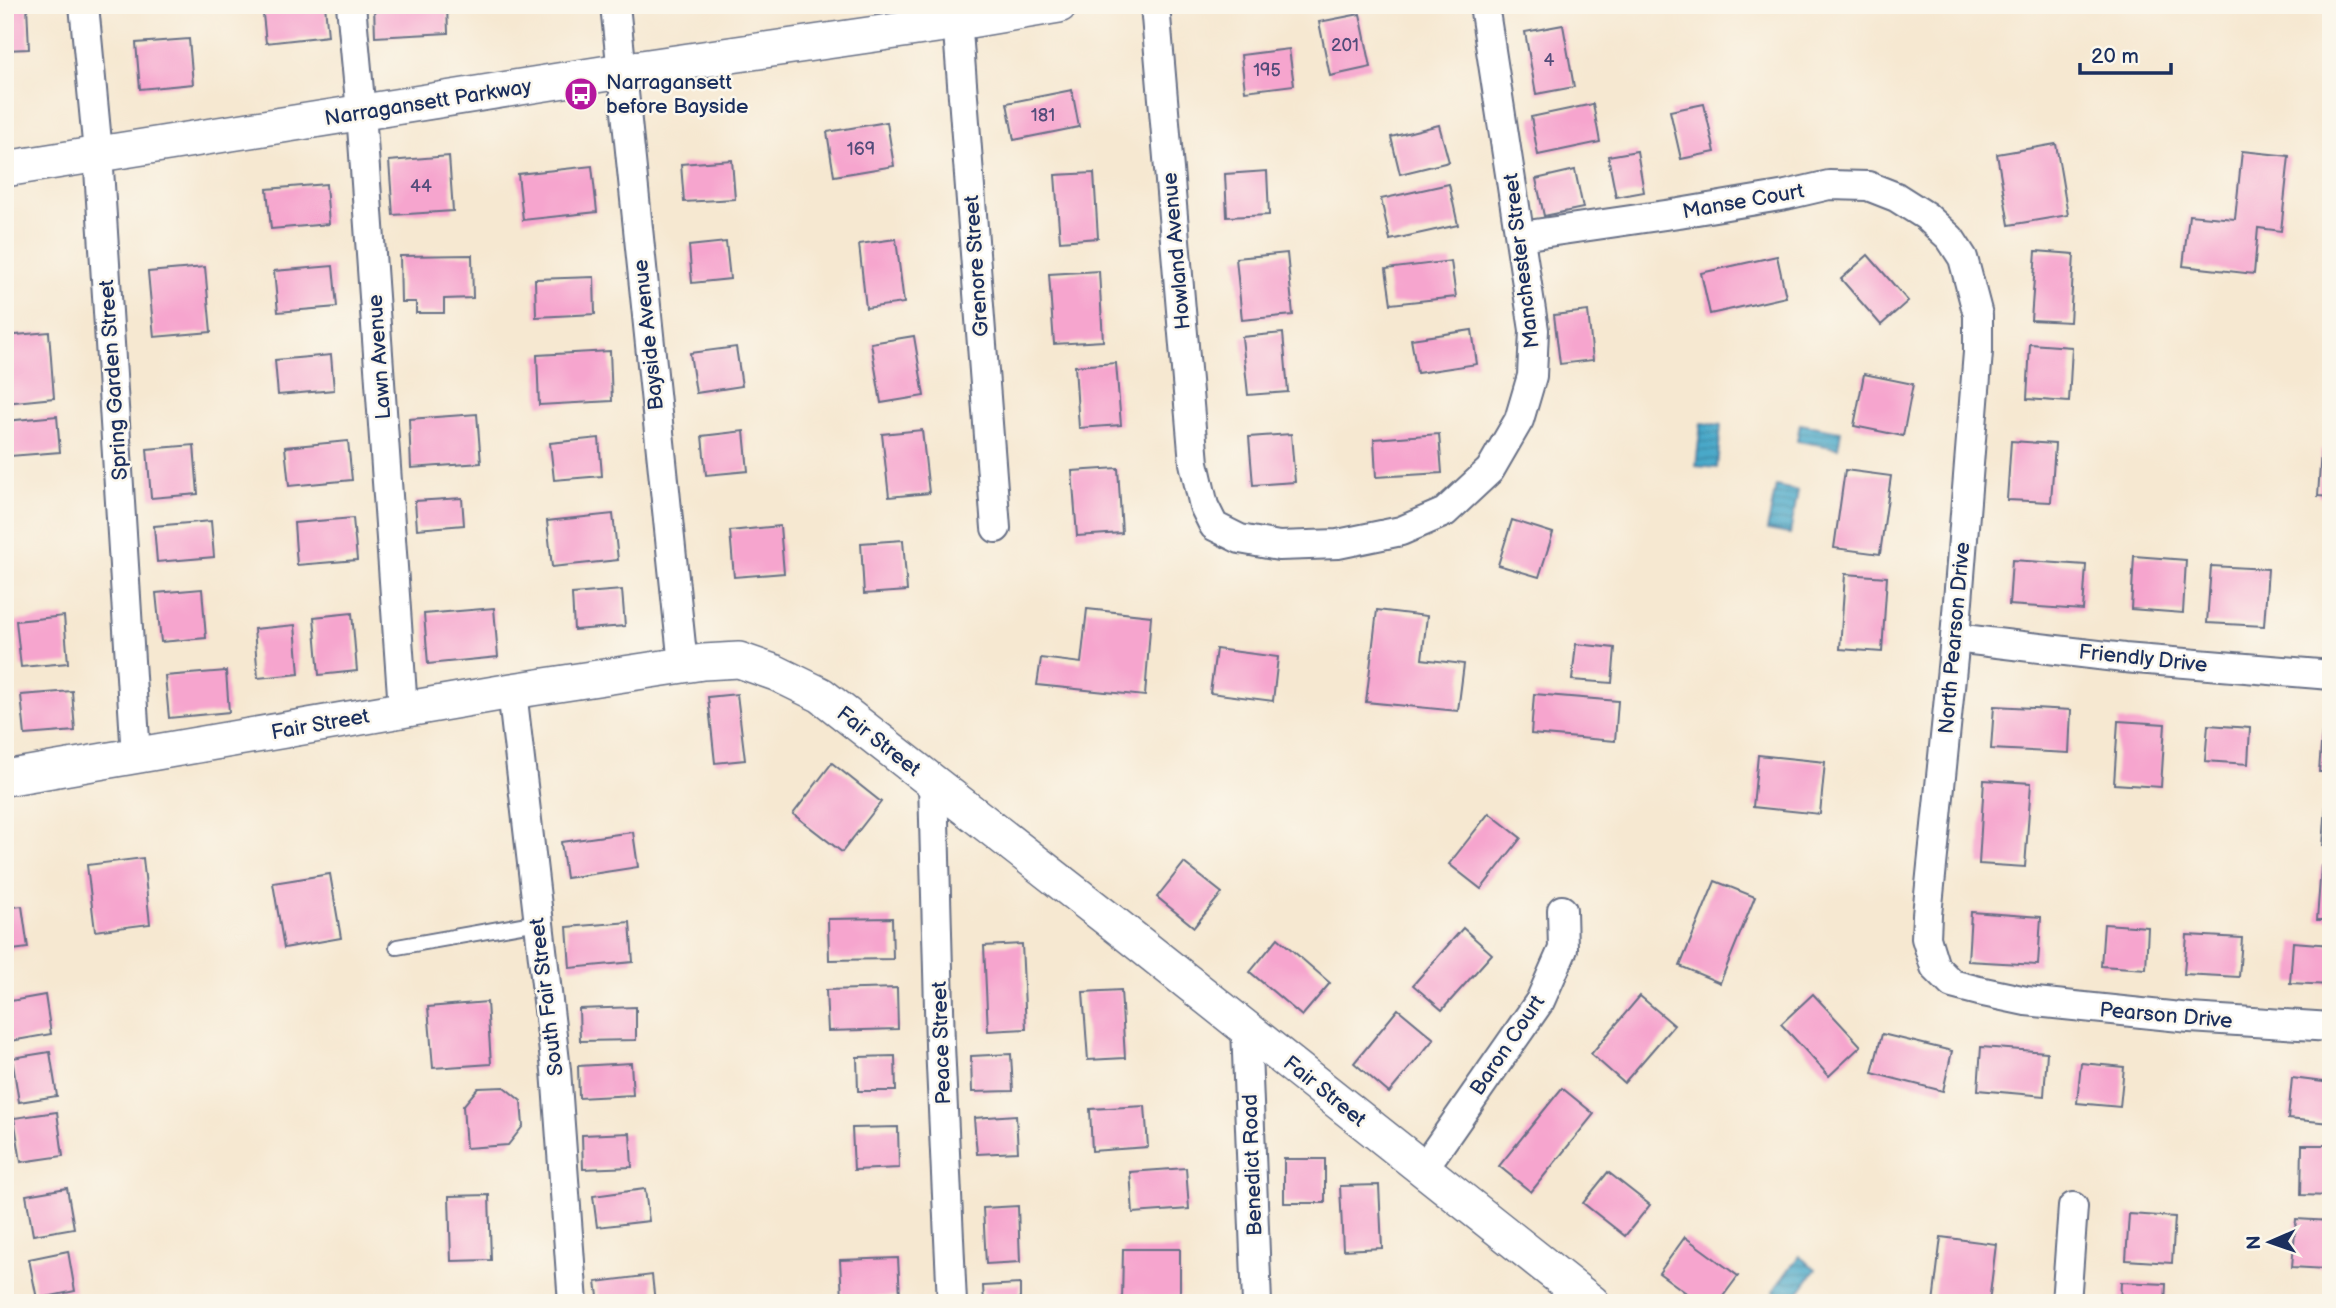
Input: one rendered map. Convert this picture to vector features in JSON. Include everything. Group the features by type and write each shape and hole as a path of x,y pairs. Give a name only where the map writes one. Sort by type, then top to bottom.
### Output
{"street":[{"name":"Spring Garden Street","path":"84,5 98,153 136,756"},
{"name":"Lawn Avenue","path":"351,5 403,709"},
{"name":"Bayside Avenue","path":"615,5 682,665"},
{"name":"Narragansett Parkway","path":"5,169 621,71 957,14 1059,5"},
{"name":"Howland Avenue","path":"1155,5 1195,463 1202,497"},
{"name":"Manchester Street","path":"1202,497 1214,526 1240,539 1279,546 1338,544 1401,531 1445,512 1490,470 1519,420 1532,376 1534,330 1484,5"},
{"name":"Grenore Street","path":"957,14 996,528"},
{"name":"Manse Court","path":"1521,236 1679,213 1829,185 1868,186 1896,197 1926,216 1950,238"},
{"name":"North Pearson Drive","path":"1950,238 1963,258 1978,315 1976,393 1926,939 1935,967 1952,984 2002,996"},
{"name":"Friendly Drive","path":"1955,638 2124,658 2331,675"},
{"name":"Fair Street","path":"5,778 512,691 682,665 739,660 776,673 821,695 1592,1303"},
{"name":"South Fair Street","path":"512,691 556,1070 573,1303"},
{"name":"Peace Street","path":"933,783 940,1045 952,1303"},
{"name":"Baron Court","path":"1423,1169 1540,1001 1563,949 1562,910"},
{"name":"Pearson Drive","path":"2002,996 2026,1001 2190,1018 2331,1027"},
{"name":"Benedict Road","path":"1246,1028 1257,1303"},
{"path":"2066,1303 2073,1207"}],"lane":[{"path":"397,947 538,922"}],"water":[{"path":"1701,423 1721,425 1717,468 1696,466"},
{"path":"1800,424 1841,431 1838,448 1797,441"},
{"path":"1776,486 1798,491 1790,534 1767,530"},
{"path":"1799,1256 1816,1269 1791,1303 1788,1303 1773,1291"}],"building":[{"path":"5,5 27,5 29,49 5,50"},
{"path":"262,5 325,5 328,36 266,43"},
{"path":"374,5 447,5 448,33 375,37"},
{"path":"1720,5 1748,5 1748,7 1721,12"},
{"path":"1360,14 1371,67 1330,76 1319,22"},
{"path":"1563,25 1574,87 1536,94 1525,32"},
{"path":"189,39 193,84 140,89 136,43"},
{"path":"1289,49 1294,85 1245,91 1241,55"},
{"path":"1072,90 1079,127 1014,140 1007,103"},
{"path":"1593,104 1600,142 1538,155 1531,117"},
{"path":"1704,104 1715,152 1681,159 1670,111"},
{"path":"887,122 894,166 834,176 827,132"},
{"path":"1439,125 1449,162 1400,174 1391,137"},
{"path":"2056,144 2068,215 2009,225 1997,154"},
{"path":"1637,151 1644,192 1616,197 1608,156"},
{"path":"2242,151 2289,156 2281,231 2258,228 2254,274 2183,266 2189,215 2235,219"},
{"path":"449,156 453,211 393,215 389,161"},
{"path":"732,160 735,199 684,202 681,164"},
{"path":"592,166 597,212 523,220 518,174"},
{"path":"1575,170 1583,208 1544,216 1536,179"},
{"path":"1267,171 1269,215 1227,217 1225,174"},
{"path":"1094,173 1098,238 1060,241 1055,175"},
{"path":"326,184 329,224 271,229 267,189"},
{"path":"1449,184 1458,225 1390,240 1381,199"},
{"path":"896,239 904,303 866,308 859,244"},
{"path":"726,242 730,279 692,283 689,246"},
{"path":"2036,251 2074,254 2070,322 2031,320"},
{"path":"1287,253 1293,315 1242,320 1236,258"},
{"path":"472,255 473,298 444,299 444,313 416,313 416,302 401,302 400,256"},
{"path":"1868,255 1908,301 1881,325 1841,279"},
{"path":"1777,256 1786,297 1710,314 1701,273"},
{"path":"1451,261 1456,297 1391,304 1386,269"},
{"path":"333,266 337,307 278,312 274,271"},
{"path":"205,267 211,332 154,337 148,272"},
{"path":"1099,271 1103,341 1054,344 1049,274"},
{"path":"594,277 595,314 536,317 535,279"},
{"path":"1588,311 1593,360 1560,364 1554,315"},
{"path":"1472,330 1477,364 1417,373 1411,339"},
{"path":"49,332 54,398 5,403 5,336"},
{"path":"1283,333 1288,392 1248,395 1242,337"},
{"path":"914,336 924,396 881,403 871,343"},
{"path":"2030,344 2072,347 2069,402 2027,399"},
{"path":"736,347 742,386 696,393 690,353"},
{"path":"610,351 612,401 539,405 537,355"},
{"path":"331,355 334,390 278,395 275,360"},
{"path":"1116,363 1121,425 1079,428 1075,366"},
{"path":"1864,374 1913,384 1903,436 1854,426"},
{"path":"477,414 481,463 411,468 409,419"},
{"path":"57,416 60,452 10,456 6,421"},
{"path":"922,430 929,493 889,497 882,434"},
{"path":"744,431 748,471 706,475 702,436"},
{"path":"1291,434 1295,482 1253,485 1249,437"},
{"path":"1439,434 1442,473 1376,477 1374,439"},
{"path":"599,438 602,476 554,480 550,443"},
{"path":"348,441 352,480 289,486 285,447"},
{"path":"2011,441 2055,444 2051,502 2007,500"},
{"path":"194,445 198,494 151,498 147,449"},
{"path":"2321,450 2331,450 2331,497 2318,496"},
{"path":"1118,468 1122,533 1077,536 1072,471"},
{"path":"1845,470 1891,476 1880,554 1834,548"},
{"path":"462,498 464,525 417,529 415,501"},
{"path":"613,514 618,560 552,567 547,521"},
{"path":"353,518 357,560 297,565 294,523"},
{"path":"1512,520 1553,533 1539,577 1498,565"},
{"path":"211,521 214,557 157,562 154,526"},
{"path":"780,526 784,573 734,577 730,531"},
{"path":"903,540 907,591 864,594 861,543"},
{"path":"2134,556 2186,560 2183,613 2131,609"},
{"path":"2012,560 2086,565 2083,610 2009,605"},
{"path":"2211,566 2268,569 2264,626 2207,623"},
{"path":"1845,574 1887,577 1882,652 1840,649"},
{"path":"202,589 206,638 161,642 156,593"},
{"path":"622,590 625,626 574,630 572,594"},
{"path":"494,608 498,657 428,664 424,614"},
{"path":"1087,609 1151,616 1145,696 1037,685 1041,658 1081,663"},
{"path":"1377,610 1427,616 1422,659 1464,664 1458,711 1366,702"},
{"path":"352,613 357,671 319,675 314,617"},
{"path":"64,616 68,663 21,667 16,621"},
{"path":"295,625 299,674 258,678 254,629"},
{"path":"1576,644 1615,648 1612,683 1572,680"},
{"path":"1216,649 1278,657 1273,701 1210,693"},
{"path":"226,671 229,712 169,718 165,676"},
{"path":"72,691 75,731 25,735 21,695"},
{"path":"737,694 745,760 715,763 708,697"},
{"path":"1534,694 1618,701 1615,741 1531,734"},
{"path":"1994,706 2071,710 2069,753 1991,749"},
{"path":"2118,721 2165,724 2161,787 2114,784"},
{"path":"2208,725 2250,728 2248,764 2205,761"},
{"path":"2322,732 2331,732 2331,772 2319,772"},
{"path":"1758,755 1825,762 1820,814 1753,807"},
{"path":"832,763 881,802 842,852 793,814"},
{"path":"1984,780 2031,783 2025,867 1979,864"},
{"path":"2327,791 2331,791 2331,846 2323,846"},
{"path":"1489,813 1521,838 1481,889 1449,864"},
{"path":"633,832 638,867 566,878 561,842"},
{"path":"143,858 150,924 95,931 87,865"},
{"path":"1184,863 1222,893 1194,927 1157,897"},
{"path":"2321,866 2331,866 2331,920 2317,920"},
{"path":"330,874 341,938 284,948 273,883"},
{"path":"1715,881 1755,897 1720,983 1680,966"},
{"path":"22,906 28,948 5,951 5,908"},
{"path":"1971,912 2041,917 2038,965 1968,961"},
{"path":"892,918 893,959 829,960 828,919"},
{"path":"630,922 633,962 570,968 567,927"},
{"path":"2104,924 2148,927 2146,969 2101,966"},
{"path":"1463,928 1492,954 1442,1010 1413,985"},
{"path":"2187,935 2242,938 2239,977 2184,974"},
{"path":"1278,938 1330,983 1302,1016 1250,972"},
{"path":"2293,942 2331,945 2331,985 2290,983"},
{"path":"1022,944 1026,1029 988,1031 984,946"},
{"path":"897,988 898,1029 828,1031 826,990"},
{"path":"1121,990 1125,1058 1088,1060 1083,992"},
{"path":"1813,994 1861,1046 1829,1076 1781,1024"},
{"path":"45,995 51,1034 5,1042 5,1002"},
{"path":"1640,996 1674,1025 1624,1083 1591,1054"},
{"path":"487,1002 491,1064 433,1068 428,1007"},
{"path":"636,1007 636,1040 580,1041 579,1009"},
{"path":"1398,1009 1434,1039 1389,1093 1354,1063"},
{"path":"1882,1034 1952,1051 1943,1091 1872,1073"},
{"path":"1981,1047 2047,1052 2044,1096 1978,1090"},
{"path":"50,1052 57,1096 19,1102 12,1058"},
{"path":"1011,1054 1013,1091 972,1092 971,1056"},
{"path":"895,1056 896,1091 858,1091 857,1057"},
{"path":"631,1063 633,1095 579,1098 578,1066"},
{"path":"2081,1063 2124,1067 2120,1107 2077,1103"},
{"path":"2292,1078 2331,1083 2331,1123 2288,1119"},
{"path":"504,1087 521,1101 523,1126 508,1145 466,1148 463,1106 478,1088"},
{"path":"1562,1088 1594,1114 1531,1192 1499,1166"},
{"path":"1145,1106 1148,1147 1092,1151 1090,1109"},
{"path":"57,1112 63,1156 21,1162 14,1118"},
{"path":"1016,1115 1018,1152 977,1154 974,1118"},
{"path":"898,1127 899,1168 854,1170 852,1128"},
{"path":"630,1133 632,1167 583,1169 582,1135"},
{"path":"2302,1145 2331,1145 2331,1196 2301,1195"},
{"path":"1284,1159 1325,1159 1325,1203 1284,1203"},
{"path":"1186,1168 1189,1209 1133,1213 1130,1172"},
{"path":"1608,1172 1650,1205 1625,1236 1583,1203"},
{"path":"1379,1185 1382,1248 1343,1250 1340,1186"},
{"path":"67,1188 74,1228 33,1235 26,1195"},
{"path":"645,1189 649,1221 597,1227 593,1196"},
{"path":"489,1195 491,1260 451,1261 449,1196"},
{"path":"1018,1206 1020,1262 986,1264 983,1208"},
{"path":"2129,1214 2175,1217 2172,1263 2126,1260"},
{"path":"2296,1219 2330,1221 2326,1269 2292,1267"},
{"path":"1685,1237 1738,1276 1718,1303 1700,1303 1659,1273"},
{"path":"1941,1237 1996,1244 1989,1303 1933,1303"},
{"path":"1123,1249 1180,1249 1180,1303 1122,1303"},
{"path":"68,1251 75,1291 37,1299 29,1259"},
{"path":"898,1258 900,1296 842,1299 840,1260"},
{"path":"652,1275 655,1303 599,1303 596,1282"},
{"path":"2121,1282 2166,1284 2165,1303 2120,1303"},
{"path":"1020,1284 1020,1303 984,1303 983,1286"}],"place":[{"name":"Narragansett before Bayside","path":"581,94"}]}
